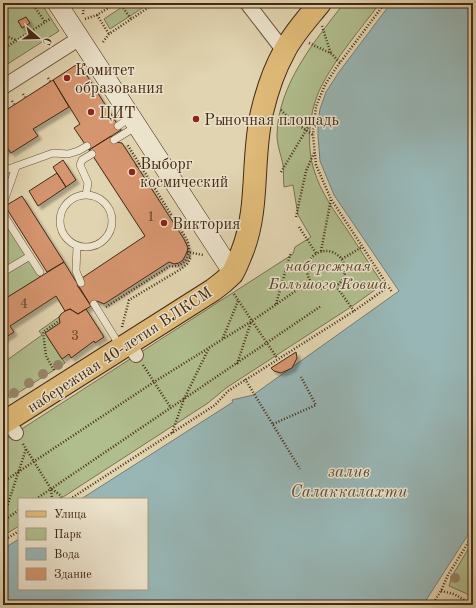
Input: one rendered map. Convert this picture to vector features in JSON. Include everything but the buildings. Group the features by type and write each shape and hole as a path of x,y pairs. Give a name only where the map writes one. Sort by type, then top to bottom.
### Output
{"main road":[{"path":"232,282 245,246 254,204 258,139 262,112 268,90 284,51 320,3"},
{"name":"набережная 40-летия ВЛКСМ","path":"7,423 127,344 213,290 226,280 232,282"}],"street":[{"path":"247,3 284,51"},
{"path":"55,10 80,38 129,123 232,282"},
{"path":"3,87 80,38"}],"lane":[{"path":"114,140 129,123"},
{"path":"3,172 53,153 68,154 78,152 87,146"},
{"path":"86,195 88,183 80,165 82,160 92,154"},
{"path":"3,210 16,167"},
{"path":"86,195 96,197 110,210 112,222 109,233 103,241 95,246 78,246 67,238 61,229 61,216 66,204 77,197 86,195"},
{"path":"3,214 40,272"},
{"path":"78,246 76,271 81,283"},
{"path":"3,272 30,256"},
{"path":"94,304 127,344"}],"path":[{"path":"32,3 45,22"},
{"path":"83,19 97,15 116,3"},
{"path":"120,3 131,19"},
{"path":"148,3 150,7"},
{"path":"103,42 109,34 155,3"},
{"path":"385,3 325,85 316,106 313,135 316,165 331,199 392,292"},
{"path":"3,49 45,22 55,10"},
{"path":"97,15 109,34"},
{"path":"322,26 332,54 340,63"},
{"path":"3,35 16,40"},
{"path":"309,43 332,54"},
{"path":"48,78 50,82"},
{"path":"279,107 290,119 313,135"},
{"path":"281,172 315,115"},
{"path":"105,307 113,300 148,278 170,266 174,267 180,265 185,261 188,253 189,243 125,141"},
{"path":"126,150 130,148"},
{"path":"296,218 306,171 314,152"},
{"path":"136,166 140,163"},
{"path":"321,251 331,199"},
{"path":"299,226 316,253"},
{"path":"342,259 362,247"},
{"path":"329,250 337,254 342,259 345,268 344,277 340,283 325,290 314,286 306,272 308,263 316,253 321,251 329,250"},
{"path":"276,304 291,252"},
{"path":"188,253 196,254"},
{"path":"129,300 181,269 187,264 190,257 188,253"},
{"path":"148,278 152,285"},
{"path":"3,482 154,382 252,321 310,280"},
{"path":"232,282 238,301 266,343 278,358"},
{"path":"336,286 354,311"},
{"path":"72,498 215,405 228,391 245,379 354,311 388,287"},
{"path":"125,293 129,300 127,344 171,408"},
{"path":"223,339 238,301"},
{"path":"38,498 321,306"},
{"path":"56,372 46,356 43,332 59,321"},
{"path":"237,364 252,321"},
{"path":"172,433 184,399 210,347"},
{"path":"273,424 316,405 301,377"},
{"path":"245,379 300,470"},
{"path":"3,520 26,449 52,489 62,498"},
{"path":"52,489 52,498"},
{"path":"3,520 18,511"},
{"path":"3,541 18,532"},
{"path":"432,605 441,591 448,575 473,535"},
{"path":"441,591 454,594 470,604 473,599"}],"green space":[{"path":"3,3 41,3 59,31 3,67"},
{"path":"128,3 150,3 110,29 104,19"},
{"name":"набережная Большого Ковша","path":"344,3 380,3 341,54 321,87 311,117 310,150 314,170 324,194 383,284 354,305 226,388 208,403 62,498 18,498 18,527 3,536 3,441 293,254 295,247 311,237 298,215 293,185 284,187 283,165 277,135 279,116 291,81 300,64 321,32"},
{"path":"3,218 40,277 3,300"},
{"path":"59,317 60,323 45,333 65,363 10,398 3,386 3,363 42,335 39,331"},
{"path":"473,541 472,596 449,586 452,576"}],"water":[{"name":"залив Салаккалахти","path":"391,3 473,3 473,527 423,605 3,605 3,549 18,540 18,590 148,590 148,498 83,498 233,402 232,400 253,395 399,291 334,195 320,161 318,122 320,109 326,92 339,72"}],"place":[{"name":"Комитет образования","path":"67,78"},
{"name":"ЦИТ","path":"91,112"},
{"name":"Рыночная площадь","path":"196,119"},
{"name":"Выборг космический","path":"132,172"},
{"name":"Виктория","path":"164,223"}]}
